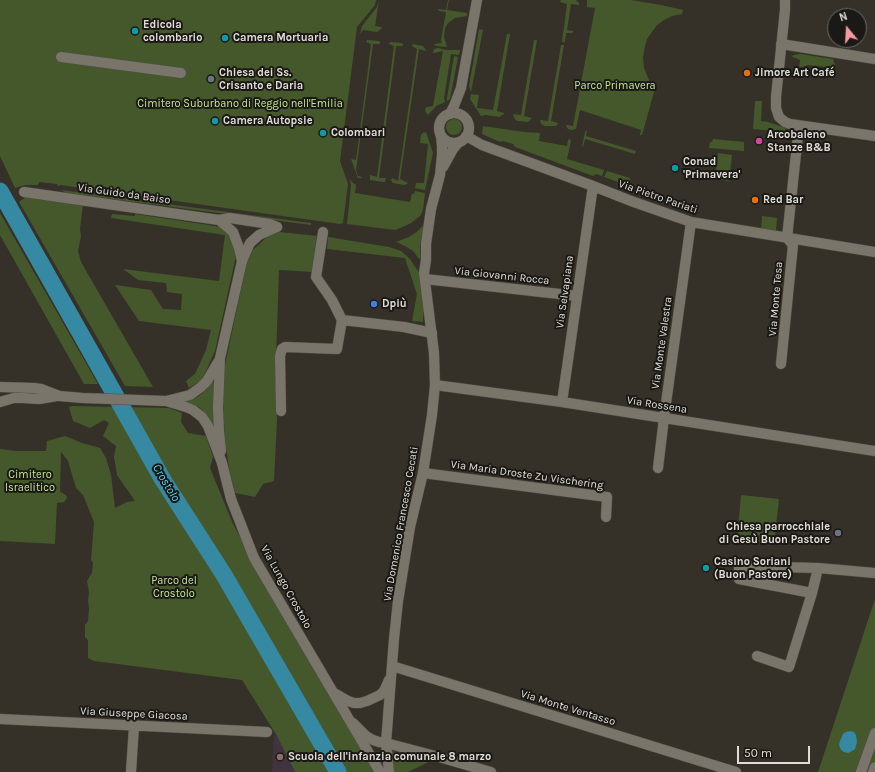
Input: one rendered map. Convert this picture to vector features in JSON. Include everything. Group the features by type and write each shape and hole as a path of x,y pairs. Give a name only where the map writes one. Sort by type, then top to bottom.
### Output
{"street":[{"path":"440,175 450,152 468,133 467,122 464,117 461,101 461,88 477,0"},
{"path":"785,0 776,97 776,111 779,117 783,121 799,126 875,136"},
{"path":"782,44 875,58"},
{"path":"61,57 181,73"},
{"path":"450,114 461,88"},
{"path":"440,175 442,155 439,125 444,117 450,114 457,114 464,117"},
{"path":"787,238 799,126"},
{"path":"441,136 450,143 455,143 463,139"},
{"name":"Via Pietro Pariati","path":"463,139 593,186 631,202 691,222 875,252"},
{"name":"Via Domenico Francesco Cecati","path":"386,743 397,609 409,535 423,473 435,385 434,353 424,273 431,209 440,175"},
{"name":"Via Selvapiana","path":"562,402 593,186"},
{"name":"Via Guido da Baiso","path":"24,192 219,220 230,218 270,224 277,227"},
{"path":"219,220 233,232 242,261"},
{"name":"Via Monte Valestra","path":"658,468 691,222"},
{"name":"Via Lungo Crostolo","path":"222,463 218,407 220,358 242,261 250,243 259,236 277,227"},
{"path":"281,411 280,352 282,349 285,347 337,349 342,320 332,300 316,276 323,232"},
{"name":"Via Monte Tesa","path":"781,364 793,245 787,238"},
{"name":"Via Giovanni Rocca","path":"425,279 577,296"},
{"path":"342,320 404,327 432,334"},
{"name":"Via Lungo Crostolo","path":"59,396 166,401 190,395 201,387 207,382 220,358"},
{"name":"Via Rossena","path":"435,385 562,402 875,451"},
{"path":"0,387 41,389 59,396"},
{"path":"0,402 14,398 39,399 59,396"},
{"name":"Via Lungo Crostolo","path":"166,401 193,410 202,417 208,426 222,463 231,499 254,558 380,772"},
{"name":"Via Maria Droste Zu Vischering","path":"423,473 607,498 606,517"},
{"path":"812,593 739,579 739,566 818,568 875,573"},
{"path":"758,656 789,667 812,593 818,568"},
{"path":"334,693 354,703 368,701 384,691 392,671"},
{"name":"Via Monte Ventasso","path":"392,671 736,772"},
{"name":"Via Giuseppe Giacosa","path":"0,719 267,732"},
{"name":"Via Lungo Crostolo","path":"351,722 366,736 378,742 491,772"},
{"path":"131,772 134,726"},
{"path":"860,772 875,733"},
{"path":"386,743 389,772"},
{"path":"439,757 452,764 458,772"},
{"path":"873,772 875,767"}],"shaded area":[{"name":"Scuola dell'infanzia comunale 8 marzo","path":"274,735 277,736 295,772 272,772"}],"green space":[{"name":"Cimitero Suburbano di Reggio nell'Emilia","path":"0,0 376,0 375,5 357,27 340,161 348,184 343,223 340,224 61,185 58,186 57,184 39,182 38,185 25,185 15,188 0,156"},
{"path":"379,0 375,26 382,27 381,29 377,32 363,30 360,34 362,26 377,7"},
{"path":"448,0 447,10 467,13 467,16 455,18 448,23 445,28 444,37 447,47 436,46 434,44 442,43 441,40 446,12 438,10 446,10"},
{"path":"561,0 576,0 579,3 579,5 571,4 567,30 573,32 566,33 565,42 562,42 567,4 560,2"},
{"name":"Parco Primavera","path":"587,0 631,0 683,10 682,14 672,16 657,25 647,39 643,57 644,68 649,80 656,88 642,135 640,135 641,130 580,110 576,129 571,130 566,126 573,126 595,8 587,7"},
{"path":"479,29 483,30 471,92 469,86"},
{"path":"507,34 510,34 497,111 504,114 499,117 486,115 481,116 470,99 471,94 479,95 477,108 493,110"},
{"path":"367,40 379,41 380,44 373,44 356,170 358,176 362,177 358,178 351,159 356,160 371,44 366,42"},
{"path":"534,40 537,40 524,116 532,118 527,122 517,121 513,114 521,115"},
{"path":"390,42 402,43 403,46 396,46 379,178 386,178 385,182 383,182 370,180 370,175 377,177 394,46 389,44"},
{"path":"413,44 423,46 426,51 419,49 400,179 408,183 404,185 393,183 391,180 392,178 398,181 417,49 412,46"},
{"path":"561,45 564,45 551,121 558,124 556,126 545,126 541,124 540,120 548,121"},
{"path":"438,48 446,50 460,50 459,55 451,54 444,98 445,102 436,106 428,115 425,111 426,107 433,106 443,51 433,53 434,49"},
{"path":"800,54 833,59 836,68 808,65 799,67 800,60 792,56"},
{"path":"454,56 458,57 450,99 447,101 447,98"},
{"path":"755,101 762,101 761,121 786,128 785,132 753,129"},
{"path":"451,119 457,119 462,124 460,133 457,135 451,135 446,130 446,124"},
{"path":"483,126 540,133 539,141 567,146 568,140 570,139 571,141 567,159 604,170 602,176 596,174 593,176 515,147 513,144 503,141 500,142 482,134"},
{"path":"587,130 586,136 636,151 635,154 585,139 583,147 585,132"},
{"path":"426,132 433,153 425,190 415,188 416,183 424,183 428,144 420,143 421,135"},
{"path":"713,139 744,142 744,151 709,148 710,142 712,142"},
{"path":"718,153 732,155 729,181 715,179"},
{"path":"607,171 630,178 629,184 626,186 620,185 618,182 604,177"},
{"path":"350,179 356,185 355,193 410,202 412,194 414,194 415,191 425,193 423,210 420,216 411,223 395,230 347,224 351,186"},
{"path":"61,190 311,223 311,225 66,193"},
{"path":"26,197 83,204 80,229 81,236 78,251 81,262 153,387 125,386 19,202"},
{"path":"0,213 98,384 84,384 0,235"},
{"path":"112,214 135,216 135,214 222,227 229,232 236,256 215,351 202,380 189,388 186,381 195,374 206,350 211,330 139,321 115,285 151,290 163,309 181,310 182,294 167,292 166,283 138,280 123,269 219,281 225,235 111,218"},
{"path":"762,216 777,218 776,231 761,230"},
{"path":"425,223 420,246 420,260 413,251 396,242 409,237 418,231"},
{"path":"279,232 317,236 312,272 279,270 276,357 277,420 274,481 263,484 255,497 235,493 229,468 225,440 223,403 224,370 246,265 253,250 268,236"},
{"path":"328,237 389,247 401,251 410,259 420,274 424,297 423,322 412,321 417,294 405,258 327,249"},
{"path":"216,375 214,430 205,413 199,407 184,401 194,399 199,396 211,384"},
{"name":"Parco del Crostolo","path":"69,407 169,408 182,413 181,422 188,433 206,436 213,457 210,468 233,524 376,772 295,772 277,736 242,680 94,661 88,658 88,640 85,637 85,625 88,621 89,592 87,581 92,573 93,563 91,560 94,522 83,495 76,488 68,461 61,452 60,492 66,495 67,498 64,502 57,503 55,544 0,541 0,449 16,451 46,451 47,441 65,436 100,448 106,458 111,475 115,508 127,502 135,501 117,475 114,457 116,446 103,436 109,423 104,420 90,428 73,421"},
{"path":"741,495 779,499 774,544 737,540"},
{"path":"875,599 875,772 818,772"},
{"path":"390,751 433,760 408,772 393,772"}],"water":[{"path":"850,731 854,732 856,735 857,742 855,749 848,753 841,750 839,745 843,734"}],"waterway":[{"name":"Crostolo","path":"0,191 163,480 224,575 338,772"}],"place":[{"name":"Edicola colombario","path":"135,31"},
{"name":"Camera Mortuaria","path":"225,38"},
{"name":"Jimore Art Café","path":"747,73"},
{"name":"Chiesa dei Ss. Crisanto e Daria","path":"211,79"},
{"name":"Camera Autopsie","path":"215,121"},
{"name":"Colombari","path":"323,133"},
{"name":"Arcobaleno Stanze B&B","path":"759,141"},
{"name":"Conad 'Primavera'","path":"675,168"},
{"name":"Red Bar","path":"755,200"},
{"name":"Dpiù","path":"374,304"},
{"name":"Chiesa parrocchiale di Gesù Buon Pastore","path":"838,533"},
{"name":"Casino Soriani (Buon Pastore)","path":"706,568"},
{"name":"Scuola dell'infanzia comunale 8 marzo","path":"280,757"}],"park label":[{"name":"Cimitero Israelitico","path":"30,481"}]}
